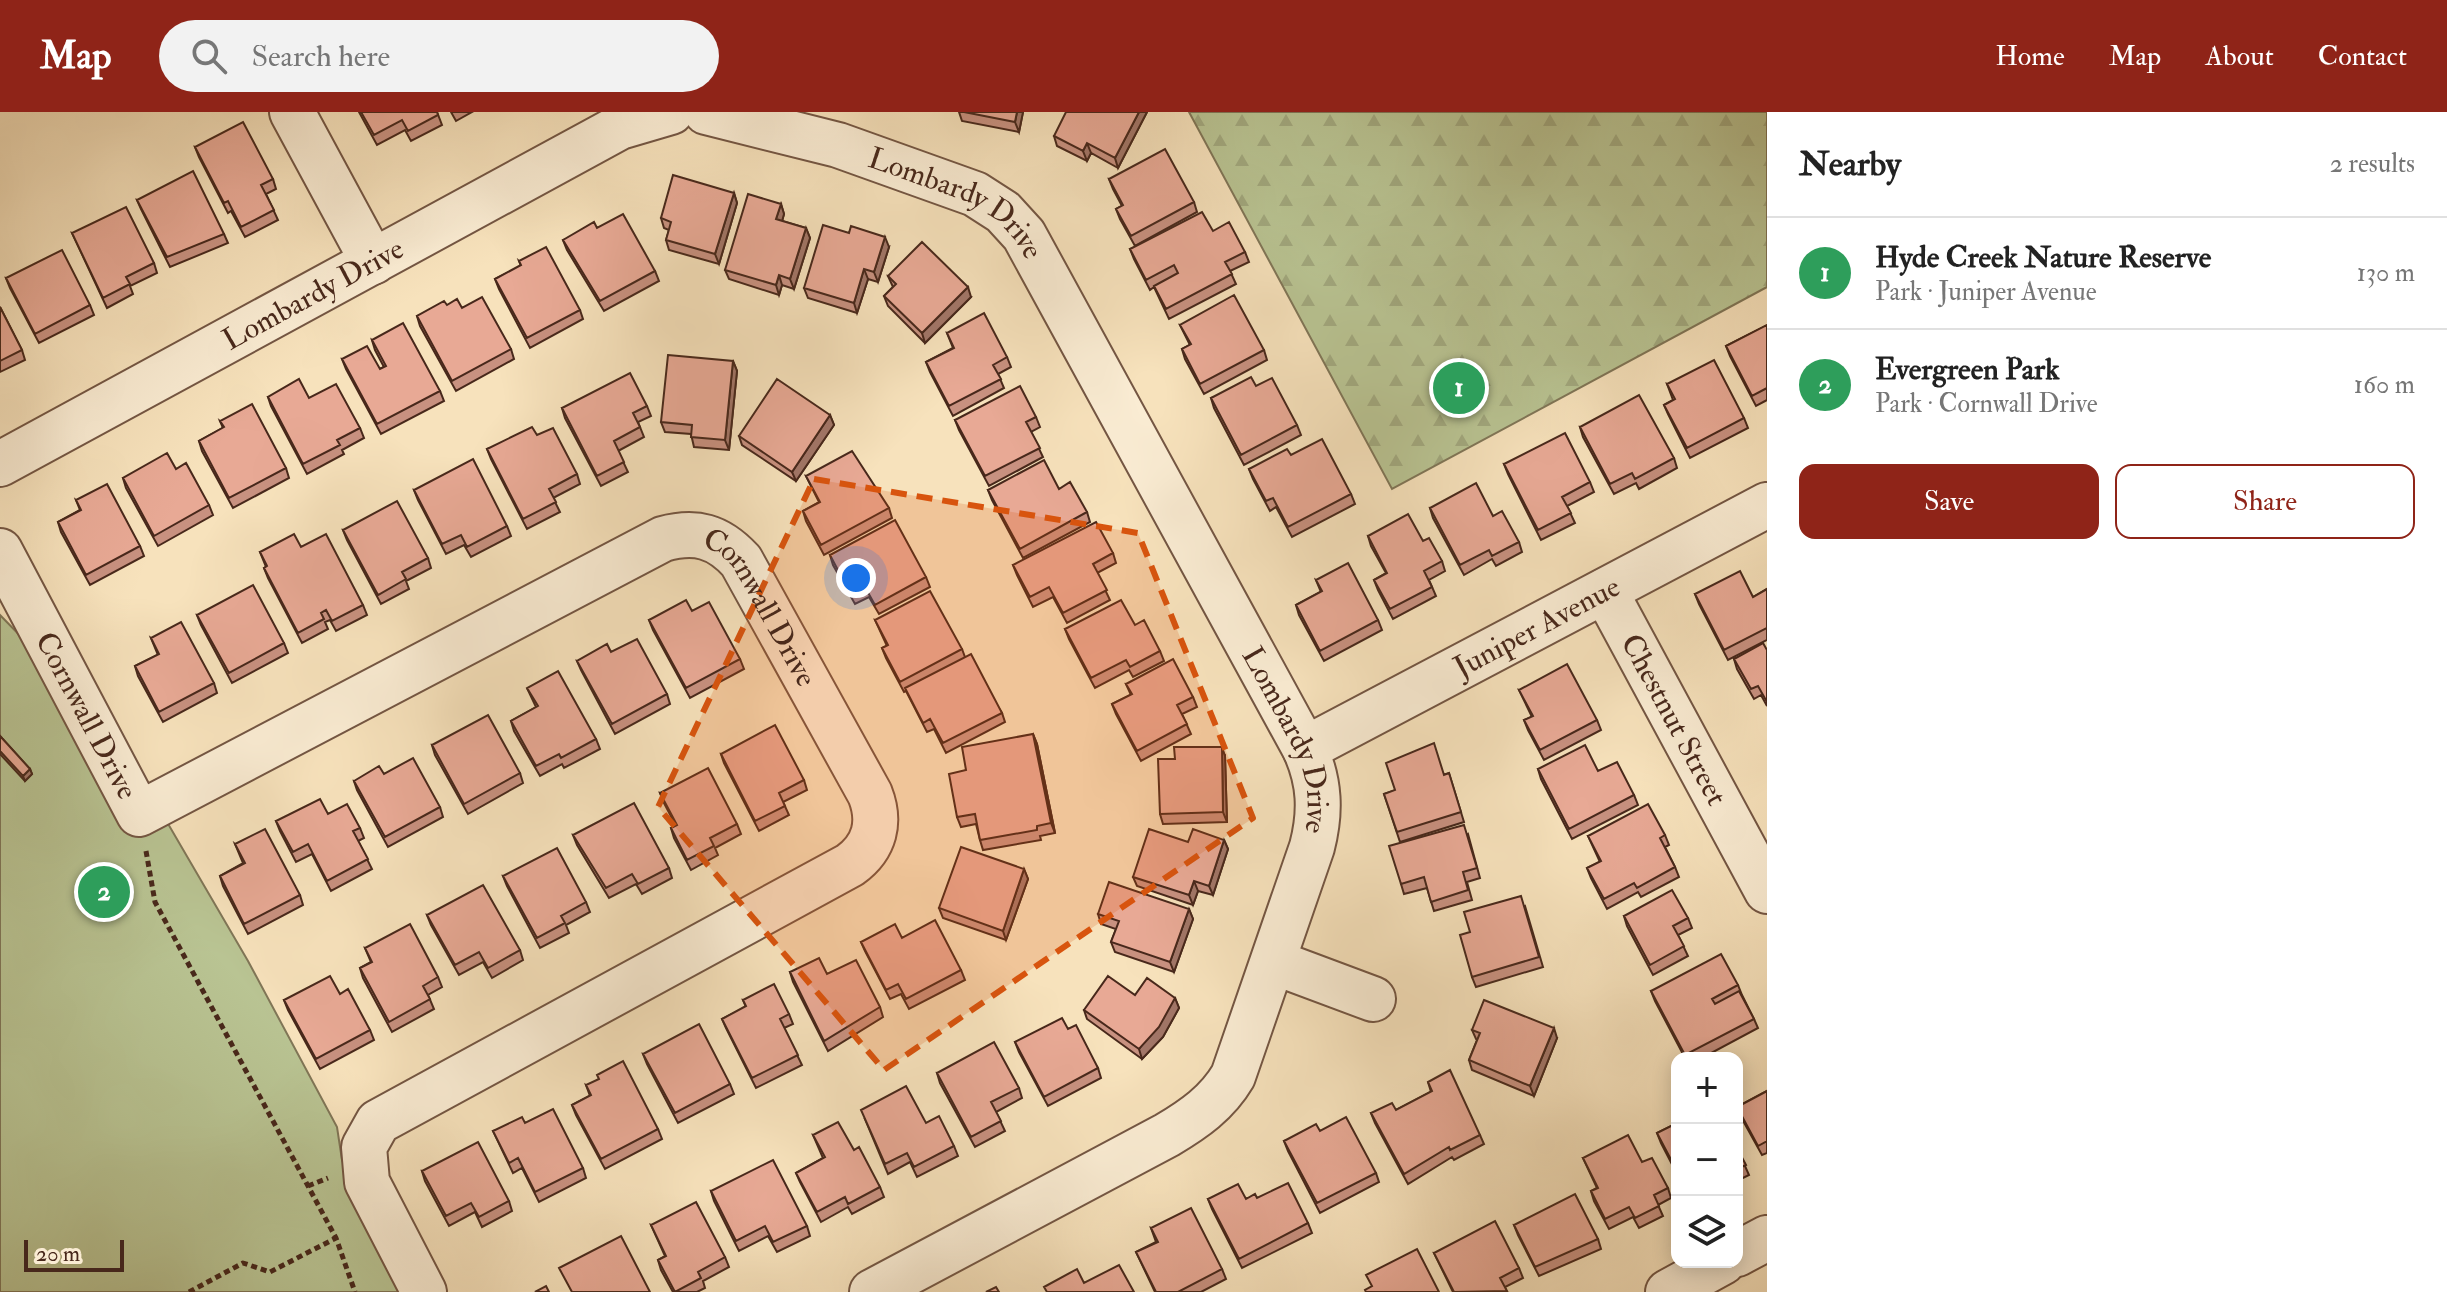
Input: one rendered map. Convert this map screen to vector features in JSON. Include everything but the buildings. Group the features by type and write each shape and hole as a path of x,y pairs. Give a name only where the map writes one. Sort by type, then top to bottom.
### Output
{"street":[{"path":"292,112 373,262"},
{"name":"Lombardy Drive","path":"0,464 620,127 671,112"},
{"name":"Lombardy Drive","path":"706,112 843,129 975,194 1003,212 1024,235 1305,749 1318,788 1317,823 1274,962 1233,1076 1207,1108 1167,1135 872,1292"},
{"name":"Juniper Avenue","path":"1305,749 1767,505"},
{"name":"Cornwall Drive","path":"0,551 139,814 663,539 695,533 720,541 741,561 870,794 874,806 875,833 862,856 850,865 378,1122 364,1147 367,1182 424,1292"},
{"name":"Chestnut Street","path":"1605,591 1767,891"},
{"path":"1274,962 1373,999"},
{"path":"1743,1251 1767,1238"},
{"path":"1668,1292 1712,1268"}],"path":[{"path":"139,814 155,902 336,1238 355,1292"},
{"path":"189,1292 243,1263 270,1272 283,1268 336,1238"}],"highlighted area":[{"path":"814,479 1138,533 1253,818 884,1070 658,807"}],"green space":[{"path":"1189,112 1767,112 1767,287 1392,489"},
{"path":"0,615 33,649 167,822 248,961 337,1127 342,1160 402,1292 0,1292"}],"place":[{"name":"Hyde Creek Nature Reserve","path":"1459,388"},
{"name":"Evergreen Park","path":"104,892"}]}
